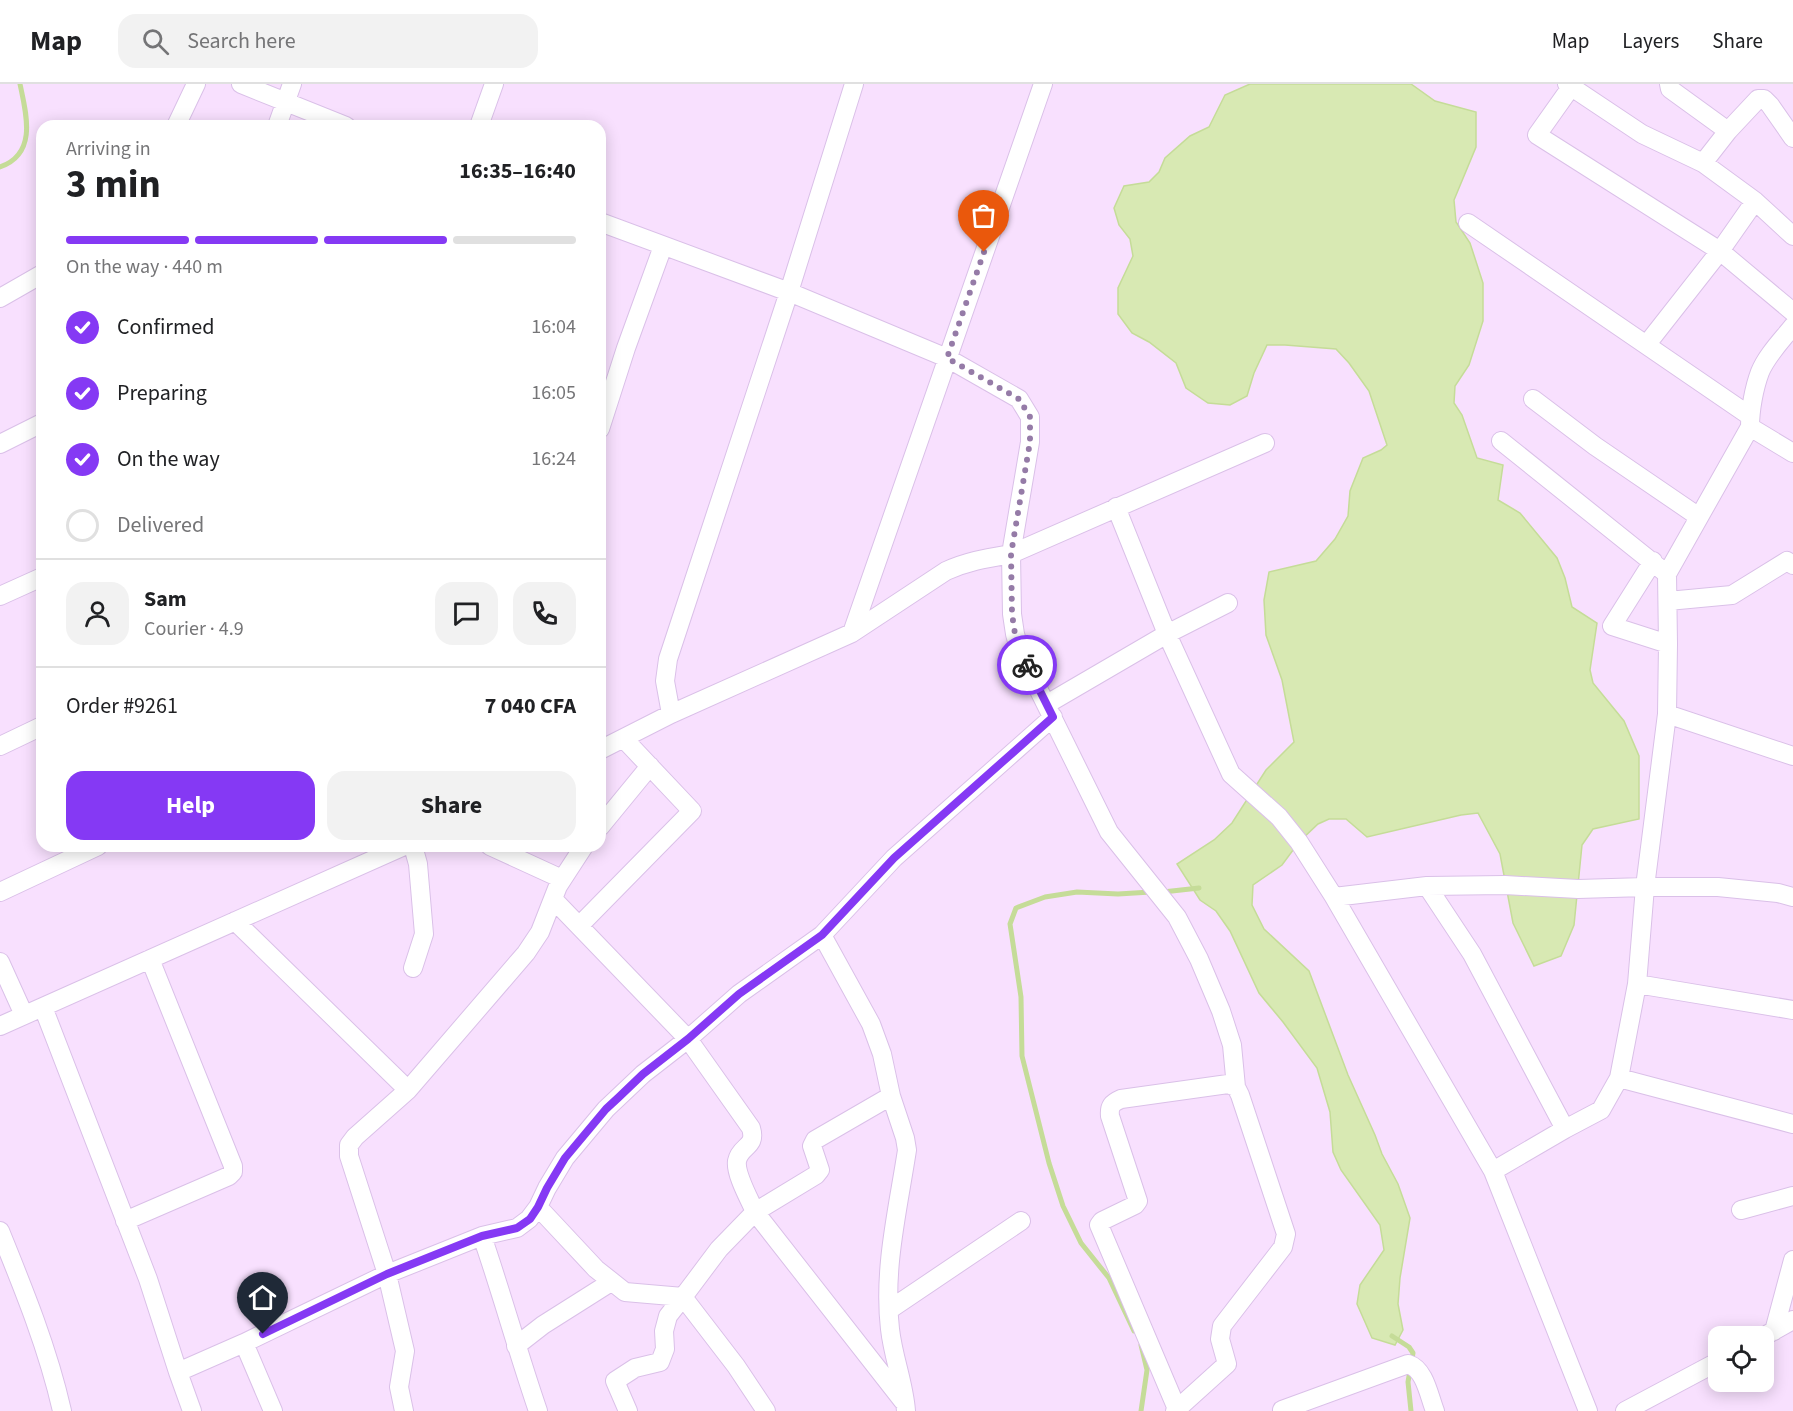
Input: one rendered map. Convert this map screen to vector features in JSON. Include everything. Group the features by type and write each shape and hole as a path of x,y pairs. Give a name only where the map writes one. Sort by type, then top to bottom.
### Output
{"street":[{"path":"179,120 196,84"},
{"path":"241,84 330,120"},
{"path":"279,120 292,84"},
{"path":"481,120 494,84"},
{"path":"852,633 1043,84"},
{"path":"1669,84 1670,89 1728,131"},
{"path":"670,714 665,681 668,659 789,292 851,85"},
{"path":"1793,237 1755,201 1703,163 1642,134 1569,86 1537,135 1720,252 1793,312"},
{"path":"1703,163 1728,131 1758,99 1764,99 1770,105 1793,138"},
{"path":"1647,344 1720,252 1755,201"},
{"path":"1468,223 1647,344 1793,453"},
{"path":"606,224 789,292 947,358 1019,399 1030,417 1030,442 1011,554 1012,614 1020,652 1109,832 1177,917 1199,959 1221,1011 1232,1045 1236,1087 1286,1234 1283,1247 1222,1326 1220,1339 1227,1364 1176,1410 1099,1225 1102,1221 1135,1205 1138,1201 1109,1109 1113,1103 1121,1100 1228,1084 1236,1087"},
{"path":"606,410 663,246"},
{"path":"0,298 36,277"},
{"path":"1493,1171 1601,1110 1619,1078 1637,984 1666,714 1667,574 1750,422 1760,371 1793,326"},
{"path":"1533,399 1595,446 1699,517"},
{"path":"0,444 36,426"},
{"path":"1501,441 1667,574"},
{"path":"606,747 670,714 852,633 946,571 963,563 1011,554 1265,443"},
{"path":"1116,507 1167,634 1231,774 1279,817 1299,842 1334,897 1493,1171 1588,1411"},
{"path":"1653,561 1612,626 1668,644"},
{"path":"1668,601 1732,595 1786,561 1793,565"},
{"path":"0,596 36,580"},
{"path":"178,1372 387,1274 482,1236 517,1228 530,1219 565,1158 606,1109 643,1074 688,1039 739,994 822,935 894,858 1050,710 1167,634 1228,603"},
{"path":"1666,714 1793,756"},
{"path":"0,746 36,729"},
{"path":"579,926 692,812 624,739"},
{"path":"606,820 650,766"},
{"path":"0,892 85,852"},
{"path":"0,1026 390,852"},
{"path":"413,968 424,934 418,864 415,852"},
{"path":"503,852 561,879"},
{"path":"404,1411 399,1387 405,1351 387,1274 349,1156 349,1145 408,1090 526,953 540,932 561,879 580,852"},
{"path":"1334,897 1427,886 1505,885 1578,889 1718,887 1778,893 1793,897"},
{"path":"1427,886 1472,954 1565,1129"},
{"path":"553,899 688,1039 751,1128 752,1143 741,1152 736,1163 755,1212 906,1408"},
{"path":"235,921 408,1090"},
{"path":"822,935 871,1024 882,1054 891,1096 906,1138 907,1150 893,1228 889,1310 890,1330 906,1408"},
{"path":"125,1221 229,1176 233,1172 233,1166 150,959"},
{"path":"0,962 24,1015"},
{"path":"1637,984 1793,1010"},
{"path":"43,1007 148,1279 192,1411"},
{"path":"1619,1078 1793,1124"},
{"path":"628,1411 615,1381 636,1368 660,1362 665,1349 664,1331 668,1316 719,1250 755,1212 816,1175 820,1170 812,1146 815,1140 891,1096"},
{"path":"1741,1210 1793,1196"},
{"path":"538,1207 596,1269 625,1292 683,1297 736,1366 766,1411"},
{"path":"889,1310 1021,1221"},
{"path":"0,1231 24,1288 55,1380 62,1411"},
{"path":"482,1236 538,1411"},
{"path":"1772,1326 1793,1260"},
{"path":"516,1346 543,1325 611,1282"},
{"path":"1774,1331 1793,1320"},
{"path":"244,1343 273,1411"},
{"path":"1282,1410 1408,1364 1416,1366 1435,1411"},
{"path":"1625,1411 1708,1367"}],"shaded area":[{"path":"1250,84 1411,84 1435,101 1476,112 1476,147 1454,200 1456,222 1470,243 1483,283 1483,321 1469,365 1455,386 1454,403 1462,415 1477,458 1503,465 1498,500 1520,513 1557,558 1572,607 1597,623 1590,670 1593,683 1624,721 1639,756 1639,819 1593,829 1582,845 1574,925 1561,956 1534,966 1513,923 1500,854 1478,813 1367,837 1346,819 1329,819 1318,824 1299,842 1282,865 1253,885 1252,905 1264,929 1309,971 1348,1075 1382,1154 1398,1184 1410,1218 1398,1304 1403,1330 1395,1345 1372,1338 1357,1304 1360,1285 1384,1250 1380,1225 1341,1170 1333,1152 1330,1112 1317,1068 1259,993 1230,931 1216,911 1200,900 1177,864 1214,840 1232,823 1266,770 1294,742 1282,680 1266,635 1264,600 1269,572 1316,561 1335,539 1348,516 1350,491 1363,458 1387,445 1369,391 1336,349 1267,345 1254,373 1247,396 1230,405 1208,403 1186,388 1176,363 1149,342 1132,333 1118,314 1118,288 1133,256 1130,239 1119,225 1114,208 1124,186 1149,182 1159,172 1165,158 1190,136 1209,127 1225,95"}],"waterway":[{"path":"0,167 12,161 20,153 25,143 25,107 20,84"},
{"path":"1163,892 1199,888"},
{"path":"1134,1331 1109,1278 1081,1243 1063,1206 1049,1163 1022,1056 1021,997 1010,924 1016,908 1045,897 1077,892 1118,894 1151,892"},
{"path":"1392,1336 1409,1347 1413,1353 1408,1382 1411,1411"},
{"path":"1141,1345 1147,1370 1141,1411"}],"way so far":[{"path":"984,252 947,358 1019,399 1030,417 1030,442 1011,554 1012,614 1020,652 1027,665"}],"route":[{"path":"263,1334 387,1274 482,1236 517,1228 530,1219 565,1158 606,1109 643,1074 688,1039 739,994 822,935 894,858 1053,717 1027,665"}]}
